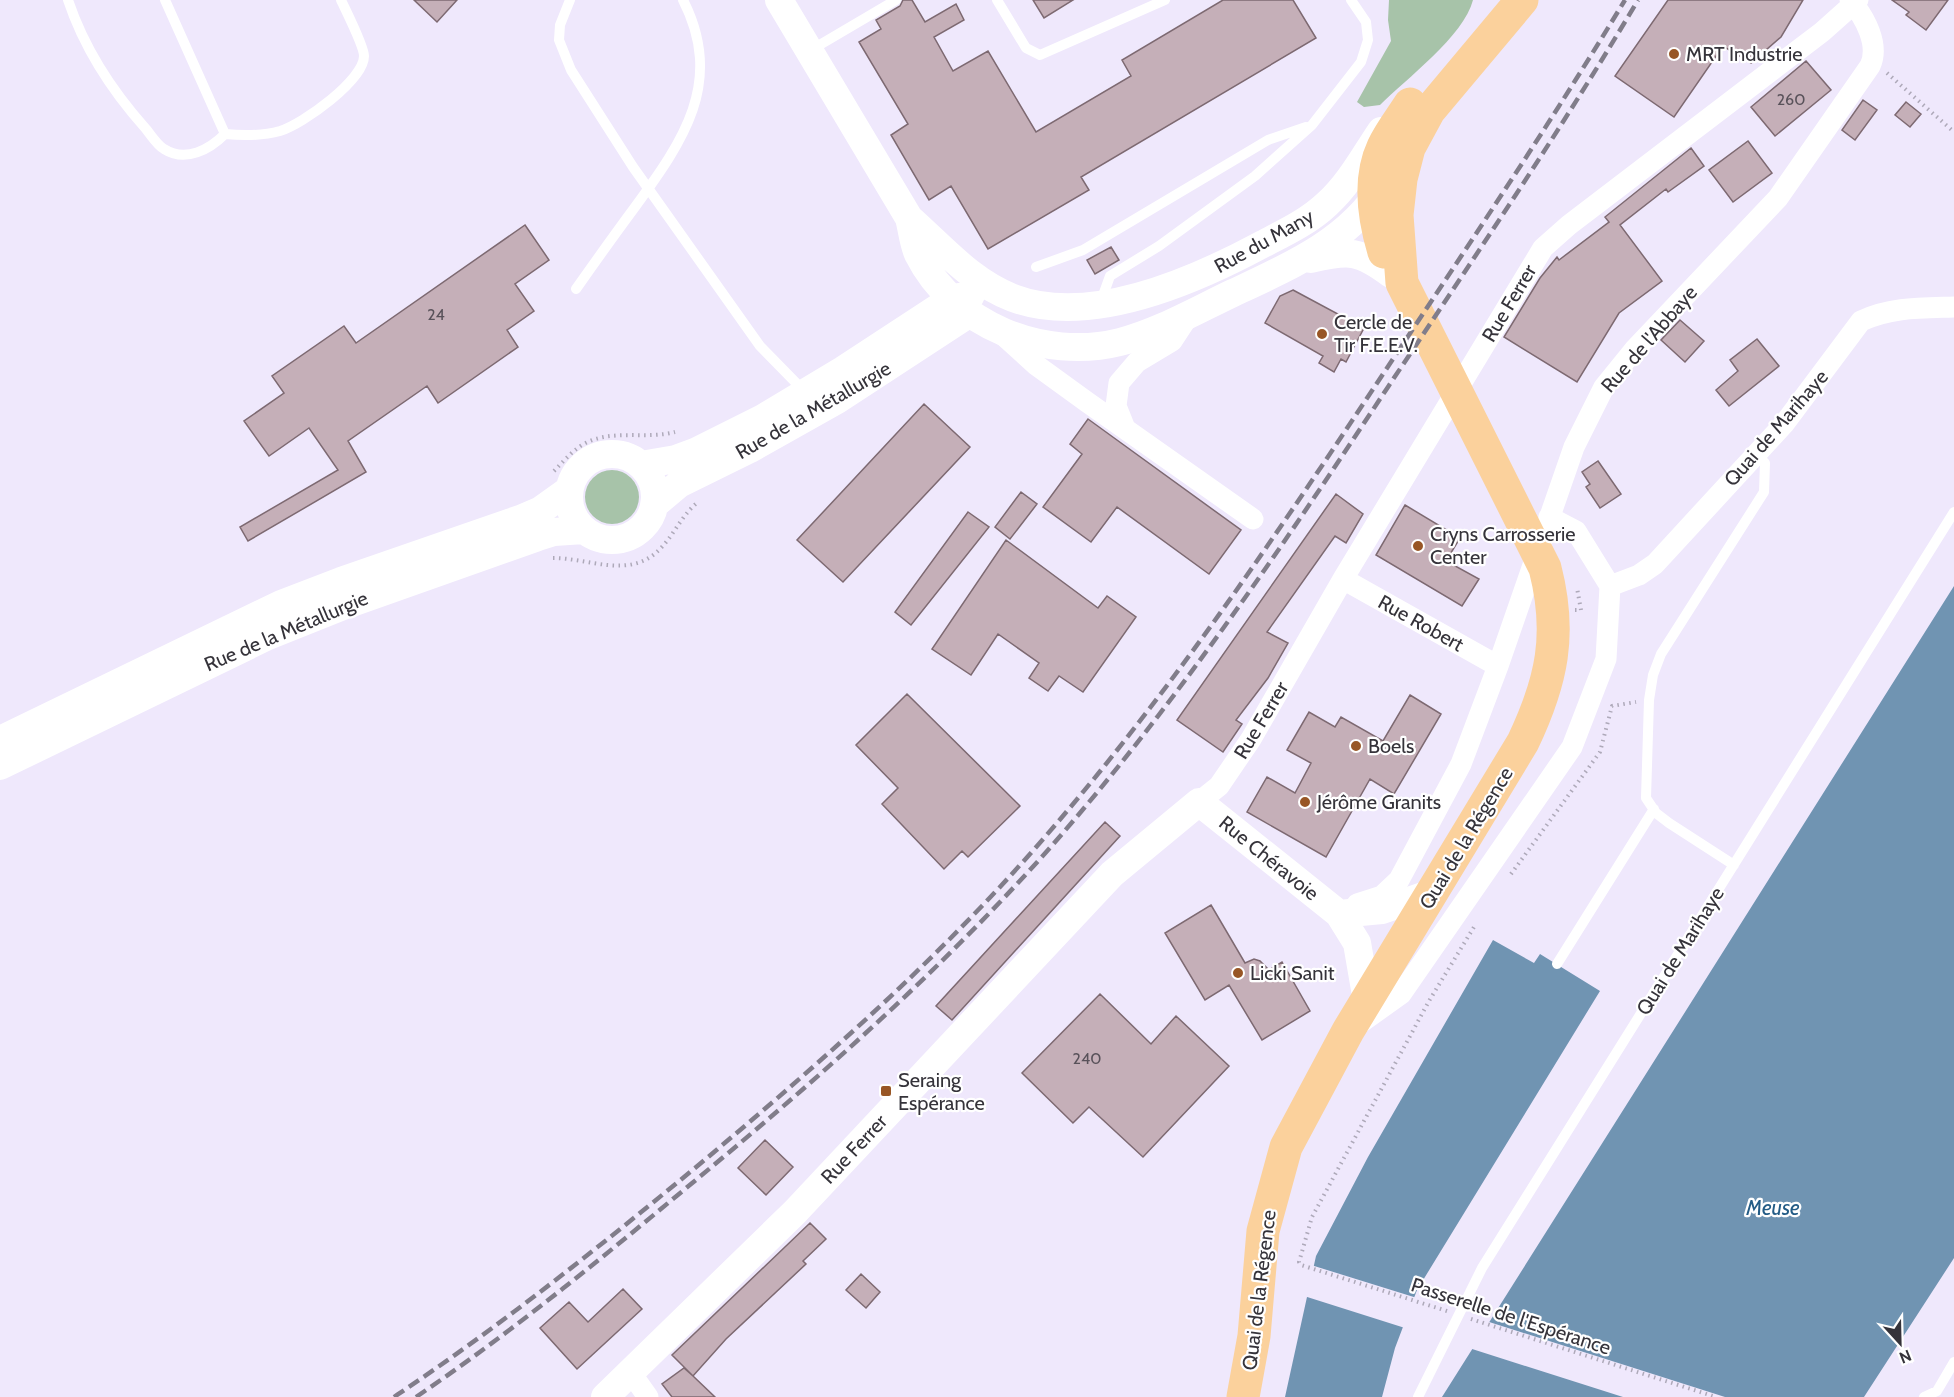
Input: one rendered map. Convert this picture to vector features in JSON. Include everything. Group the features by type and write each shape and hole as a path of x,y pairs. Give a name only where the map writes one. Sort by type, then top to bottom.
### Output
{"main road":[{"name":"Rue du Many","path":"1421,104 1494,0"},
{"name":"Rue du Many","path":"1421,104 1522,0"},
{"path":"1396,278 1381,242 1373,202 1375,174 1382,148 1421,104"},
{"path":"1396,278 1397,215 1401,179 1421,104"},
{"name":"Quai de la Régence","path":"1243,1397 1252,1345 1260,1249 1274,1186 1286,1147 1305,1107 1348,1031 1523,742 1539,709 1550,675 1554,617 1545,568 1396,278"}],"street":[{"path":"779,0 909,218 974,278 1013,298"},
{"path":"1854,2 1873,42 1875,57"},
{"name":"Rue Ferrer","path":"604,1397 788,1219 1112,874 1219,786 1239,759 1343,579 1543,248 1569,225 1854,2"},
{"name":"Rue de l'Abbaye","path":"1339,914 1353,905 1382,896 1404,874 1461,764 1498,666 1578,437 1604,387 1634,350 1778,198 1875,57"},
{"name":"Rue du Many","path":"1013,298 1053,305 1099,304 1150,294 1198,277 1306,220 1337,193 1383,129 1421,104"},
{"path":"1300,262 1343,231 1373,202"},
{"name":"Rue du Many","path":"909,218 917,252 962,305 996,329 1013,337 1045,345 1095,347 1138,336 1300,262"},
{"path":"1300,262 1340,252 1360,253 1396,278"},
{"path":"962,305 967,294 994,302 1013,298"},
{"name":"Rue de la Métallurgie","path":"0,740 246,620 341,580 520,519 547,507 569,490 573,477 591,459 617,454 630,457 641,465 676,459 695,452 806,393 962,305"},
{"name":"Rue de la Métallurgie","path":"0,766 268,636 343,606 554,532 584,530 595,537 620,540 643,528 654,505 679,484 750,449 837,400 962,305"},
{"name":"Quai de Marihaye","path":"1610,586 1639,575 1655,564 1808,395 1861,321 1879,313 1901,309 1954,307"},
{"path":"1124,426 1115,399 1119,383 1137,362 1172,341 1191,312"},
{"path":"996,329 1048,373 1253,519"},
{"path":"641,465 653,483 654,505"},
{"path":"569,490 571,512 584,530"},
{"path":"1348,1031 1401,994 1572,747 1606,659 1610,586 1576,531 1549,518"},
{"name":"Rue Robert","path":"1343,579 1498,666"},
{"name":"Rue Chéravoie","path":"1199,802 1339,914"},
{"path":"1367,1001 1357,944 1339,914 1382,910 1432,893"},
{"path":"631,1373 648,1397"}],"lane":[{"path":"68,0 88,48 119,99 164,149 185,155 212,147 225,134 252,136 282,130 320,108 359,74 364,55 341,0"},
{"path":"165,0 225,134"},
{"path":"570,0 560,25 559,40 571,70 633,166 760,346 806,393"},
{"path":"576,289 664,167 687,126 700,82 702,60 694,23 682,0"},
{"path":"809,51 896,0"},
{"path":"997,0 1026,48 1040,55 1165,0"},
{"path":"1099,304 1110,276 1159,246 1255,176 1312,125 1361,62 1368,40 1366,22 1351,0"},
{"path":"1036,267 1083,250 1268,140 1312,125"},
{"path":"1734,865 1669,823 1646,798 1649,700 1653,675 1661,654 1764,492 1765,464 1756,453"},
{"name":"Quai de Marihaye","path":"1418,1397 1482,1268 1954,513"},
{"path":"1557,964 1654,809"},
{"path":"1924,1397 1937,1391 1954,1362"}],"path":[{"path":"1875,57 1903,89 1954,132"},
{"path":"1505,882 1600,752 1611,706 1649,700"},
{"name":"Passerelle de l'Espérance","path":"1454,1313 1301,1265 1299,1262 1312,1217 1429,1001 1478,920"},
{"name":"Passerelle de l'Espérance","path":"1464,1317 1716,1397"}],"green space":[{"path":"1389,0 1473,0 1458,28 1433,56 1380,105 1364,107 1357,102 1391,41 1388,20"},
{"path":"607,470 617,470 627,474 635,482 639,497 635,512 627,520 617,524 607,524 597,520 589,512 585,502 585,492 589,482 597,474"}],"water":[{"name":"Meuse","path":"1954,586 1954,1258 1864,1397 1442,1397"},
{"path":"1493,940 1534,963 1540,954 1600,991 1417,1290 1395,1348 1382,1397 1285,1397 1316,1256 1368,1157"}],"pier":[{"path":"1311,1265 1417,1298 1405,1328 1304,1296"},
{"path":"1486,1321 1725,1397 1623,1397 1469,1348"}],"building":[{"path":"414,0 457,0 437,22"},
{"path":"903,0 912,0 925,22 956,4 964,20 934,37 953,71 988,51 1036,132 1131,76 1122,60 1223,0 1293,0 1316,38 1081,177 1089,190 988,249 951,186 929,200 891,135 908,124 859,42 881,29 876,20 900,6"},
{"path":"1033,0 1073,0 1044,18"},
{"name":"MRT Industrie","path":"1668,0 1803,0 1781,37 1751,63 1723,46 1674,117 1615,76"},
{"path":"1892,0 1948,0 1926,30 1906,15 1909,12"},
{"path":"1806,61 1831,90 1775,136 1751,107"},
{"path":"1863,100 1877,110 1855,140 1842,130"},
{"path":"1906,102 1921,114 1910,127 1895,115"},
{"path":"1748,141 1772,173 1733,202 1709,170"},
{"path":"1691,148 1704,166 1668,192 1666,189 1620,225 1662,281 1619,313 1577,382 1504,337 1540,278 1557,257 1559,260 1609,222 1605,217"},
{"path":"525,225 549,260 515,284 534,311 507,330 518,347 438,403 427,386 348,441 366,472 248,541 240,527 338,470 309,428 269,456 244,421 284,393 272,376 344,326 356,343"},
{"path":"1111,247 1119,260 1095,274 1087,260"},
{"name":"Cercle de Tir F.E.E.V.","path":"1293,290 1364,328 1346,362 1341,359 1334,372 1319,363 1323,356 1265,323 1280,296"},
{"path":"1680,320 1704,341 1685,362 1661,340"},
{"path":"1757,339 1779,366 1729,406 1716,390 1738,371 1730,360"},
{"path":"924,404 970,447 843,582 797,540"},
{"path":"1088,419 1241,530 1209,574 1117,507 1091,542 1043,507 1082,454 1070,444"},
{"path":"1598,461 1621,494 1600,508 1586,487 1590,484 1582,472"},
{"path":"1021,492 1037,504 1010,539 995,527"},
{"path":"1336,494 1363,514 1346,543 1335,536 1267,632 1288,643 1268,678 1236,720 1242,724 1223,752 1177,720"},
{"name":"Cryns Carrosserie Center","path":"1405,505 1460,538 1446,561 1479,579 1462,606 1376,555"},
{"path":"968,512 989,527 911,625 895,612"},
{"path":"1006,540 1098,608 1107,596 1136,617 1083,692 1059,676 1048,691 1029,678 1039,663 998,634 971,675 932,649"},
{"path":"907,694 1020,806 968,857 962,851 944,869 882,804 898,788 856,745"},
{"path":"1410,695 1441,714 1394,794 1370,779 1326,857 1247,812 1267,777 1295,793 1311,763 1287,750 1309,712 1335,727 1341,717 1383,741"},
{"path":"1105,822 1120,836 952,1020 936,1006"},
{"name":"Licki Sanit","path":"1211,905 1245,963 1254,959 1260,961 1269,970 1282,962 1310,1011 1262,1040 1229,985 1205,1000 1165,933"},
{"path":"1100,994 1151,1044 1176,1016 1229,1066 1143,1157 1089,1107 1073,1123 1022,1073"},
{"path":"765,1140 793,1167 766,1195 738,1168"},
{"path":"810,1223 826,1239 803,1261 806,1264 726,1339 693,1376 672,1355"},
{"path":"861,1274 880,1292 866,1308 846,1290"},
{"path":"623,1289 642,1309 577,1369 540,1328 569,1302 588,1322"},
{"path":"684,1368 715,1397 672,1397 662,1384"}],"railway":[{"path":"394,1397 472,1343 585,1257 787,1090 920,968 1004,883 1044,838 1137,725 1266,547 1509,184 1625,0"},
{"path":"416,1397 487,1347 556,1294 785,1105 921,982 1048,850 1140,739 1267,566 1516,195 1638,0"}],"place":[{"name":"MRT Industrie","path":"1674,54"},
{"name":"Cercle de Tir F.E.E.V.","path":"1322,334"},
{"name":"Cryns Carrosserie Center","path":"1418,546"},
{"name":"Boels","path":"1356,746"},
{"name":"Jérôme Granits","path":"1305,802"},
{"name":"Licki Sanit","path":"1238,973"},
{"name":"Seraing Espérance","path":"886,1091"}]}
